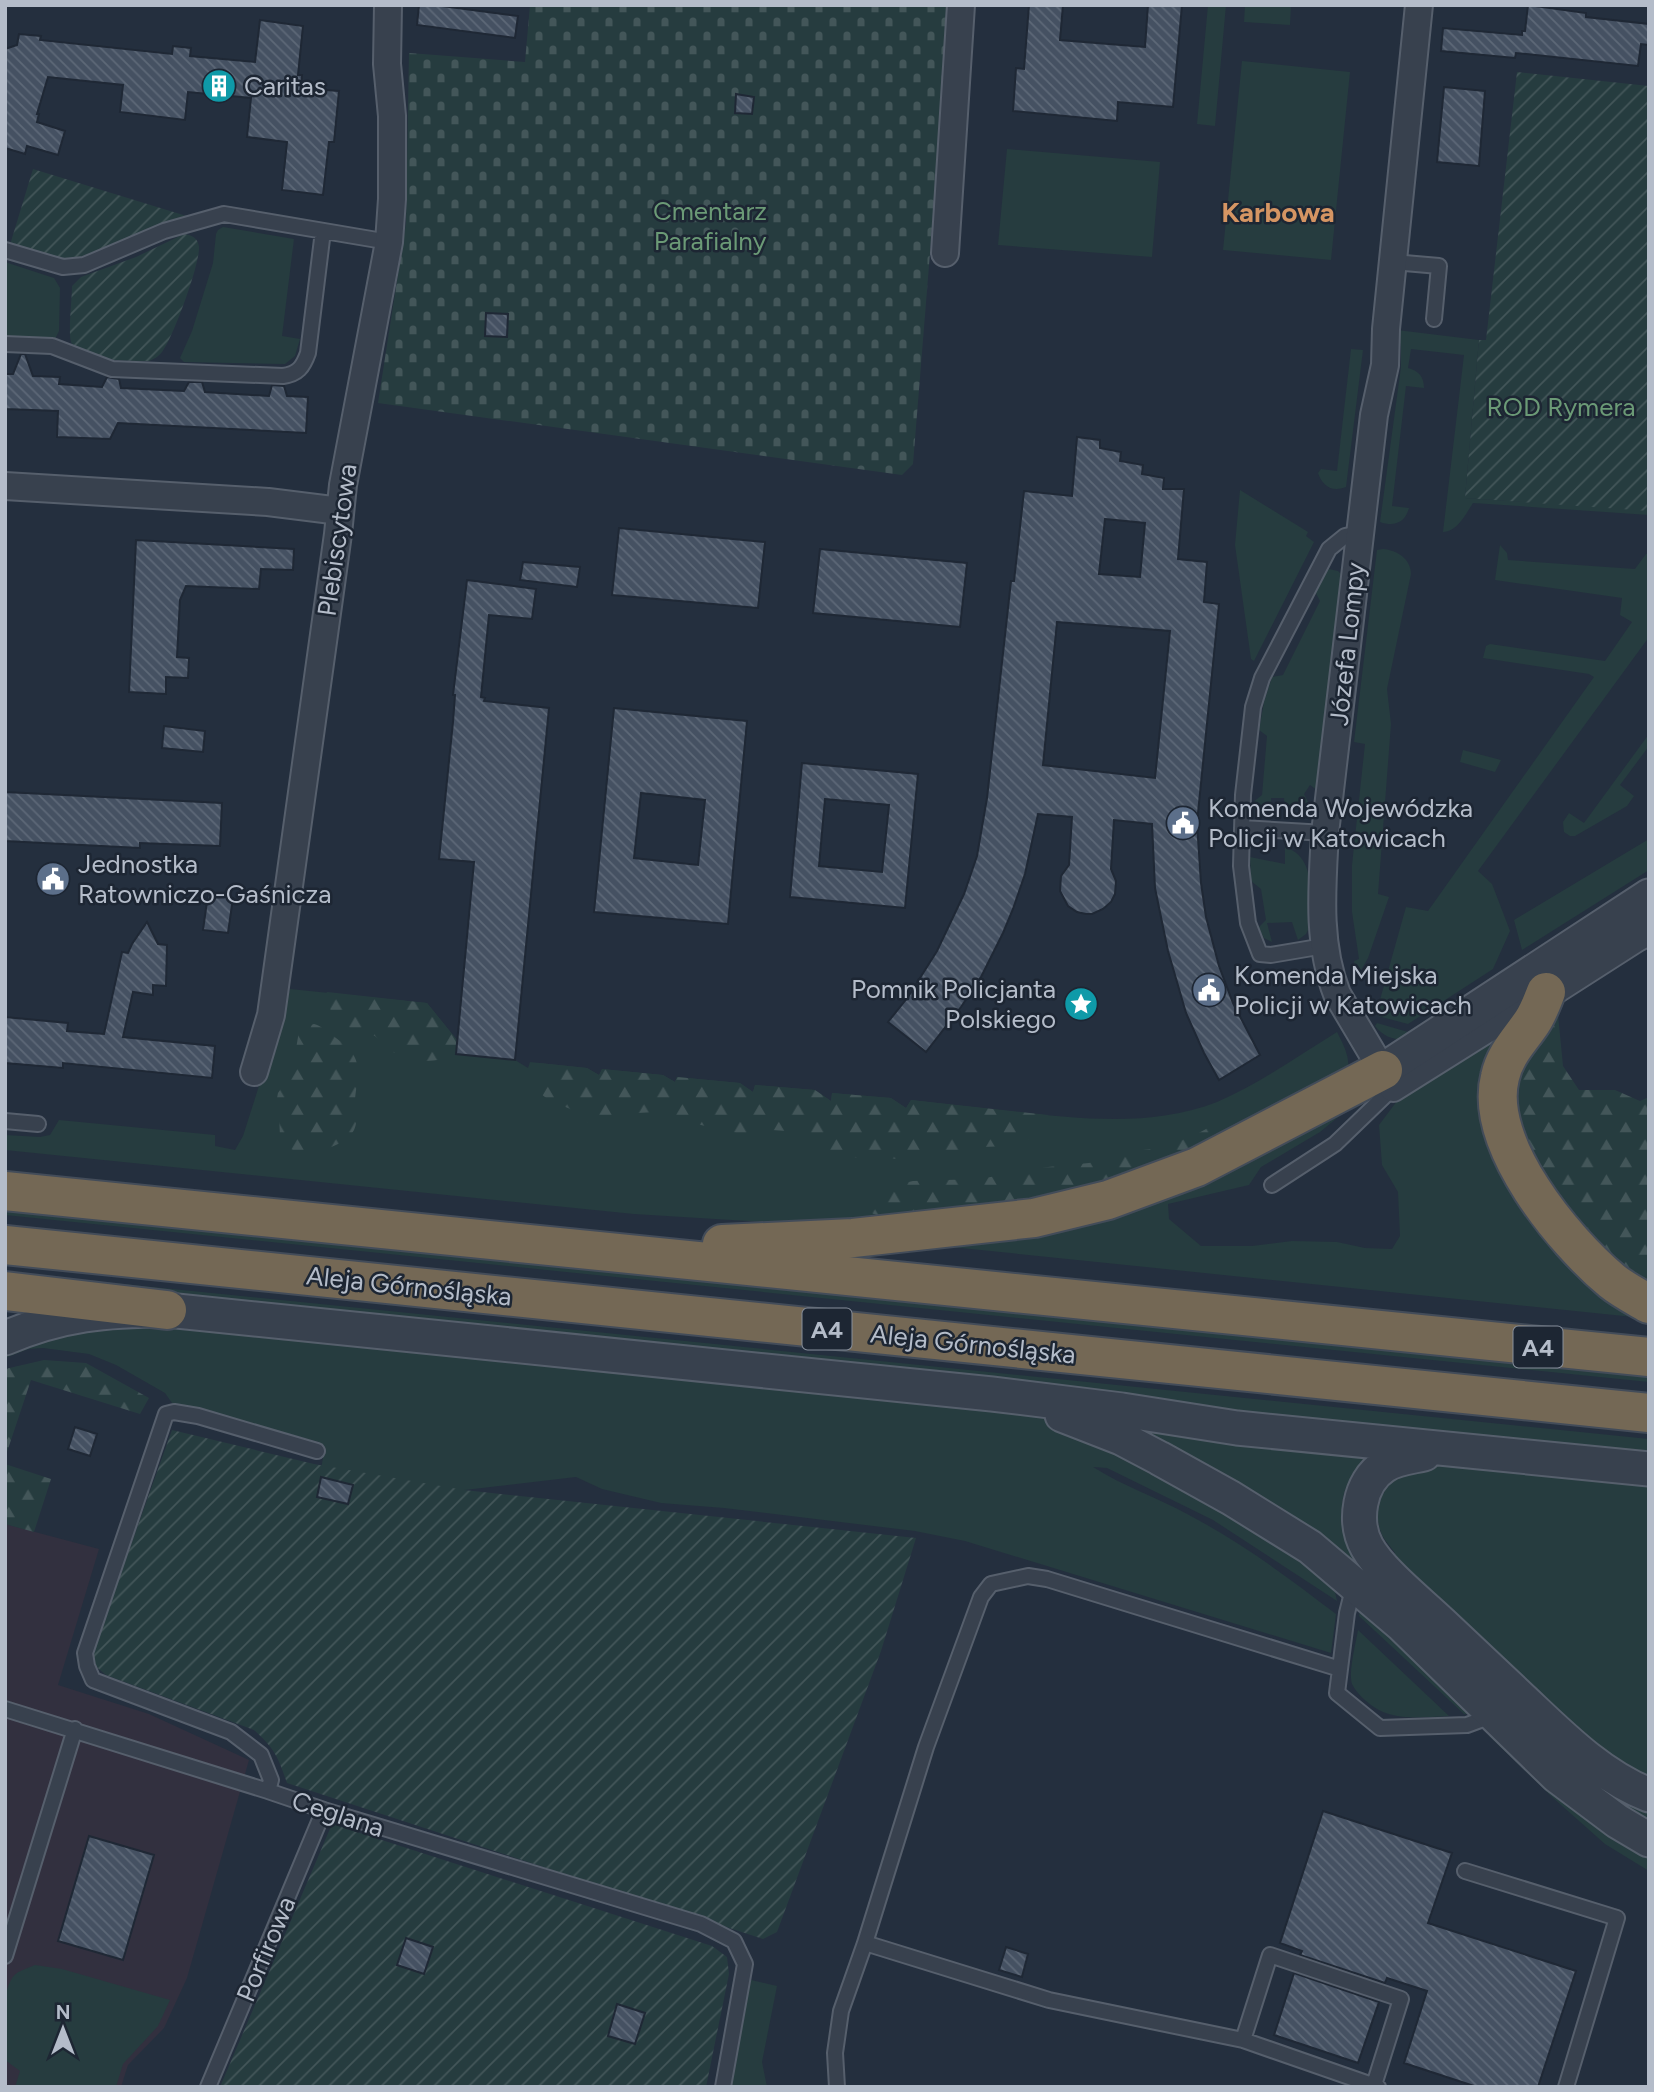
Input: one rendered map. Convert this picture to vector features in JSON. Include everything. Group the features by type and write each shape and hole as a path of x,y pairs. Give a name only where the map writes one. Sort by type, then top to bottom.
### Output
{"highway":[{"path":"1546,992 1534,1020 1512,1047 1499,1079 1498,1100 1507,1142 1516,1164 1551,1217 1573,1244 1615,1283 1649,1304"},
{"path":"584,1249 853,1238 1034,1218 1108,1200 1197,1167 1388,1079"},
{"name":"Aleja Górnośląska","path":"5,1191 1649,1357"},
{"name":"Aleja Górnośląska","path":"5,1245 1649,1413"},
{"path":"5,1291 167,1310"}],"street":[{"name":"Plebiscytowa","path":"254,1072 271,1015 340,511 389,242 392,130 387,64 388,5"},
{"path":"945,253 961,5"},
{"name":"Józefa Lompy","path":"1388,1079 1358,1032 1331,978 1324,946 1321,893 1325,834 1359,533 1374,415 1385,365 1386,329 1419,5"},
{"path":"5,486 268,502 340,511"},
{"path":"1388,1079 1649,896"},
{"path":"1388,1079 1546,992 1644,933"},
{"path":"5,1338 53,1320 80,1314 167,1310 992,1394 1237,1428 1649,1469"},
{"path":"992,1394 1088,1425 1159,1458 1310,1547 1402,1625 1557,1776 1617,1821 1649,1840"},
{"path":"1451,1450 1396,1460 1382,1467 1364,1490 1361,1502 1359,1517 1367,1548 1390,1575 1545,1721 1620,1782 1649,1795"}],"lane":[{"path":"5,250 63,267 84,265 164,231 224,214 389,242"},
{"path":"5,344 52,346 112,369 292,375 299,371 308,352 323,231"},
{"path":"1393,262 1439,266 1434,319"},
{"path":"1324,946 1271,956 1260,954 1248,923 1241,866 1243,795 1253,707 1262,678 1329,549 1346,536 1359,533"},
{"path":"1242,828 1325,834"},
{"path":"1272,1185 1335,1144 1388,1079"},
{"path":"5,1121 38,1124"},
{"name":"Ceglana","path":"317,1451 198,1416 174,1412 166,1414 85,1653 93,1680 230,1732 261,1755 271,1780 268,1791 701,1924 734,1941 745,1964 723,2087"},
{"path":"837,2087 835,2053 841,2011 926,1747 981,1597 991,1584 1028,1576 1047,1579 1340,1669"},
{"path":"1354,1583 1346,1613 1337,1693 1380,1728 1467,1725 1496,1714"},
{"path":"5,1709 268,1791"},
{"path":"5,1956 75,1729"},
{"name":"Porfirowa","path":"208,2087 324,1810"},
{"path":"1465,1871 1617,1918 1566,2087"},
{"path":"865,1942 1049,2000 1243,2040 1376,2086 1401,1999 1270,1955 1243,2040"}],"shaded area":[{"path":"5,1524 99,1549 58,1685 149,1714 249,1760 187,1978 164,2028 128,2065 121,2087 5,2087"}],"green space":[{"name":"Cmentarz Parafialny","path":"530,5 950,5 913,464 902,475 378,403 406,223 409,53 525,62"},
{"path":"1208,5 1226,5 1215,126 1197,124"},
{"path":"1245,5 1291,5 1290,25 1244,22"},
{"path":"1242,61 1350,72 1331,260 1223,250"},
{"name":"ROD Rymera","path":"1517,72 1649,86 1649,511 1465,498 1479,340 1486,340"},
{"path":"1007,149 1160,162 1152,257 998,245"},
{"path":"33,169 193,218 74,264 9,248"},
{"path":"223,227 294,239 282,336 300,339 295,356 285,364 184,362 180,358 192,331 213,263 216,234"},
{"path":"184,234 196,239 198,256 179,317 160,354 149,361 118,360 94,357 76,349 70,337 72,286 81,277 136,257"},
{"path":"5,262 54,278 60,288 59,331 55,339 5,338"},
{"path":"1397,330 1479,340 1465,498 1649,510 1649,515 1473,503 1457,526 1443,532 1464,355 1411,349 1408,368 1420,375 1424,388 1406,386 1392,506 1409,508 1405,517 1398,522 1380,522 1401,367 1401,347"},
{"path":"1351,349 1363,350 1346,487 1332,488 1325,485 1318,473 1321,469 1337,471"},
{"path":"1240,490 1308,532 1306,536 1314,542 1254,661 1251,659 1235,545"},
{"path":"1500,545 1507,553 1508,560 1635,569 1646,554 1649,554 1649,637 1478,871 1492,884 1510,931 1493,969 1408,1024 1378,1016 1375,1009 1378,1007 1406,907 1428,911 1594,677 1589,674 1483,658 1486,646 1490,644 1605,661 1632,622 1620,615 1622,598 1495,580"},
{"path":"1383,549 1402,556 1409,564 1411,574 1387,689 1391,724 1378,894 1389,897 1368,958 1357,977 1354,961 1359,959 1352,912 1352,865 1365,744 1354,742 1377,550"},
{"path":"1329,569 1338,571 1343,576 1317,790 1310,785 1304,794 1308,802 1297,808 1285,811 1284,798 1271,798 1271,813 1258,812 1252,803 1262,795 1267,736 1259,730 1264,702 1272,677 1283,675 1320,601 1314,589"},
{"path":"1649,734 1649,746 1620,785 1634,796 1627,806 1575,836 1564,832 1563,822 1569,813 1584,823"},
{"path":"1463,750 1501,760 1495,772 1460,762"},
{"path":"1649,839 1649,870 1522,950 1514,920"},
{"path":"1285,847 1296,852 1307,869 1310,880 1310,926 1306,934 1298,940 1292,922 1267,923 1272,942 1264,938 1258,928 1266,920 1261,889 1251,881 1250,857 1285,864"},
{"path":"1649,879 1649,887 1404,1040 1388,1036 1375,1026 1377,1023 1408,1032"},
{"path":"290,989 427,1003 457,1040 456,1054 515,1060 528,1068 530,1062 587,1068 599,1075 602,1069 663,1075 675,1082 677,1077 740,1083 753,1092 755,1085 815,1090 831,1101 832,1093 891,1098 906,1108 911,1100 1092,1119 1168,1115 1193,1110 1233,1095 1337,1032 1347,1055 1348,1070 1191,1157 1000,1212 797,1224 634,1214 5,1150 5,1135 50,1135 59,1120 215,1135 215,1146 235,1150 243,1136"},
{"path":"327,992 427,1003 457,1040 456,1054 439,1060 422,1061 396,1054 373,1035 352,1029 342,1022 324,998"},
{"path":"1558,1015 1563,1066 1579,1090 1615,1090 1640,1101 1649,1097 1649,1289 1581,1233 1523,1147 1511,1085 1531,1042"},
{"path":"314,1024 349,1049 357,1062 356,1122 350,1136 335,1146 306,1153 291,1149 280,1137 276,1103 278,1093 293,1067 299,1031"},
{"path":"1511,1028 1643,1318 951,1247 950,1244 1372,1089 1320,1132 1261,1167 1249,1185 1168,1204 1169,1219 1201,1246 1252,1246 1292,1241 1337,1242 1365,1248 1392,1249 1400,1236 1398,1192 1382,1165 1379,1125 1397,1101"},
{"path":"539,1063 587,1068 599,1075 602,1069 663,1075 675,1082 677,1077 740,1083 753,1092 755,1085 815,1090 831,1101 832,1093 891,1098 906,1108 911,1100 1048,1115 1043,1129 1029,1139 1008,1146 903,1159 842,1157 827,1151 801,1132 772,1130 741,1134 656,1112 627,1116 616,1128 604,1131 583,1120 575,1111 549,1100 537,1091"},
{"path":"1208,1128 1218,1131 1219,1137 1192,1150 1117,1177 1061,1188 1010,1204 968,1209 941,1205 903,1214 877,1215 864,1208 864,1196 869,1191 913,1181 979,1179 1089,1163 1154,1149 1191,1137"},
{"path":"5,1207 1649,1374 1649,1382 5,1215"},
{"path":"5,1272 1649,1439 1649,1452 1231,1413 5,1279"},
{"path":"111,1320 1017,1411 1047,1419 1193,1486 1333,1582 1337,1601 1213,1520 1107,1468 1093,1467 1228,1537 1336,1614 1331,1653 965,1541 915,1531 661,1503 602,1489 576,1477 456,1491 321,1469 325,1447 319,1442 182,1408 172,1403 165,1393 116,1365 89,1354 43,1348 29,1349 5,1358 5,1351"},
{"path":"44,1360 86,1363 149,1398 140,1414 31,1380 5,1458 5,1369"},
{"path":"1147,1429 1372,1456 1346,1488 1342,1510 1346,1538 1649,1807 1649,1826 1625,1811 1341,1554 1254,1491"},
{"path":"172,1430 314,1464 464,1490 916,1538 881,1651 777,1932 763,1939 287,1783 275,1754 254,1730 106,1675 94,1665 92,1654"},
{"path":"1428,1463 1649,1485 1649,1783 1603,1756 1390,1558 1395,1553 1382,1535 1378,1522 1380,1499 1393,1481 1403,1475 1427,1471"},
{"path":"5,1464 51,1479 34,1532 5,1524"},
{"path":"1361,1606 1472,1714 1464,1714 1359,1616"},
{"path":"1358,1630 1449,1716 1395,1716 1375,1708 1364,1699 1353,1686 1351,1679"},
{"path":"1489,1736 1496,1737 1649,1855 1649,1871 1605,1844"},
{"path":"332,1824 712,1946 727,1957 729,1974 706,2087 220,2087"},
{"path":"35,1965 62,1969 170,2000 158,2026 123,2064 116,2087 15,2087 20,2071 5,2060 5,1998 15,1974"},
{"path":"751,1980 777,1986 762,2062 767,2087 730,2087"}],"building":[{"path":"419,5 518,16 515,38 417,25"},
{"path":"1029,5 1063,5 1060,40 1145,47 1148,5 1182,5 1173,107 1118,102 1117,121 1013,111 1016,68 1024,69"},
{"path":"1528,5 1586,13 1586,17 1649,24 1649,45 1641,44 1638,66 1516,53 1515,58 1441,51 1443,28 1522,35 1522,31 1525,31"},
{"name":"Caritas","path":"260,20 303,26 298,75 302,75 301,88 339,91 334,142 329,142 323,195 282,190 287,142 247,137 251,98 188,92 185,120 120,112 123,85 48,77 37,122 65,131 58,155 27,146 25,154 5,148 5,49 17,45 19,34 41,36 40,40 172,54 173,46 191,48 190,56 255,62"},
{"path":"1444,87 1485,91 1479,166 1437,162"},
{"path":"736,94 754,97 752,114 735,113"},
{"path":"486,313 508,314 507,337 485,336"},
{"path":"21,354 25,354 33,376 60,377 59,384 102,387 107,377 119,379 121,388 184,391 189,382 202,382 205,392 269,396 272,385 284,386 287,396 308,397 306,433 118,423 110,439 57,437 58,411 5,409 5,374 13,374"},
{"path":"1077,437 1100,440 1100,448 1121,452 1120,461 1143,465 1142,474 1164,478 1163,489 1184,489 1178,559 1207,562 1204,602 1219,604 1197,823 1201,883 1206,917 1219,966 1233,1003 1260,1055 1219,1080 1186,1013 1168,951 1155,888 1152,824 1114,820 1111,869 1116,881 1115,894 1103,909 1086,914 1068,906 1060,891 1061,876 1069,865 1072,817 1038,814 1025,874 1013,909 981,977 961,1007 926,1052 888,1022 908,997 937,951 964,894 977,856 987,798 1011,581 1014,581 1024,491 1072,496","holes":["1105,519 1145,523 1140,577 1099,574","1057,622 1170,631 1155,778 1043,765"]},
{"path":"619,528 765,542 758,608 612,595"},
{"path":"136,540 294,549 293,570 261,569 259,589 186,586 180,600 177,657 189,658 188,678 166,677 166,694 129,692"},
{"path":"820,549 967,563 960,627 813,613"},
{"path":"523,562 580,567 577,587 520,580"},
{"path":"467,580 536,589 532,619 489,615 481,697 485,698 484,701 549,708 515,1060 456,1054 474,862 439,859 453,722 453,695"},
{"path":"614,708 747,721 728,924 594,912","holes":["641,793 705,800 698,865 634,858"]},
{"path":"164,726 205,731 203,752 162,748"},
{"path":"802,763 918,774 905,908 790,897","holes":["825,799 889,805 882,872 819,866"]},
{"path":"5,792 222,803 220,846 140,843 140,848 5,841"},
{"path":"208,894 233,898 228,933 203,930"},
{"path":"147,922 158,944 167,945 166,986 153,985 153,995 133,992 123,1037 215,1046 212,1078 63,1063 63,1068 5,1063 5,1017 68,1023 67,1031 104,1034 122,952 128,953"},
{"path":"75,1427 97,1434 90,1456 68,1449"},
{"path":"321,1477 353,1485 348,1504 317,1497"},
{"path":"1323,1811 1452,1853 1428,1923 1576,1971 1538,2087 1477,2087 1404,2063 1427,1991 1387,1978 1385,1983 1300,1955 1302,1951 1280,1943"},
{"path":"89,1836 154,1855 123,1960 58,1941"},
{"path":"406,1938 433,1947 424,1974 397,1965"},
{"path":"1006,1947 1028,1954 1022,1977 999,1970"},
{"path":"1294,1973 1379,2002 1358,2063 1274,2035"},
{"path":"617,2004 645,2013 635,2044 608,2036"}],"place":[{"name":"Caritas","path":"219,86"},
{"name":"Komenda Wojewódzka Policji w Katowicach","path":"1183,823"},
{"name":"Jednostka Ratowniczo-Gaśnicza","path":"53,879"},
{"name":"Komenda Miejska Policji w Katowicach","path":"1209,990"},
{"name":"Pomnik Policjanta Polskiego","path":"1081,1004"}],"district":[{"name":"Karbowa","path":"1278,212"}]}
